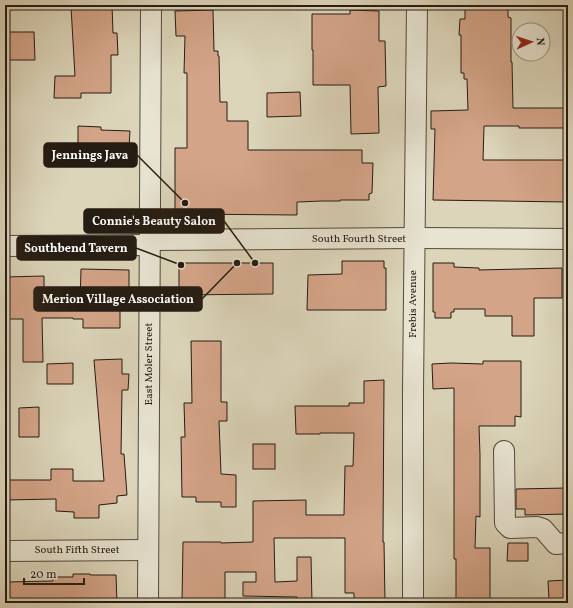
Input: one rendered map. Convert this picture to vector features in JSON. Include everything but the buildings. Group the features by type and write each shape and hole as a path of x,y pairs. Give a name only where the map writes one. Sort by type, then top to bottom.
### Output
{"street":[{"name":"East Moler Street","path":"148,603 151,5"},
{"name":"Frebis Avenue","path":"413,603 413,384 417,5"},
{"name":"South Fourth Street","path":"5,246 414,238 568,239"},
{"path":"504,451 505,523 510,528 543,529 556,544 568,543"},
{"name":"South Fifth Street","path":"5,550 148,550"}],"place":[{"name":"Jennings Java","path":"185,203"},
{"name":"Merion Village Association","path":"237,263"},
{"name":"Connie's Beauty Salon","path":"255,263"},
{"name":"Southbend Tavern","path":"181,265"}]}
